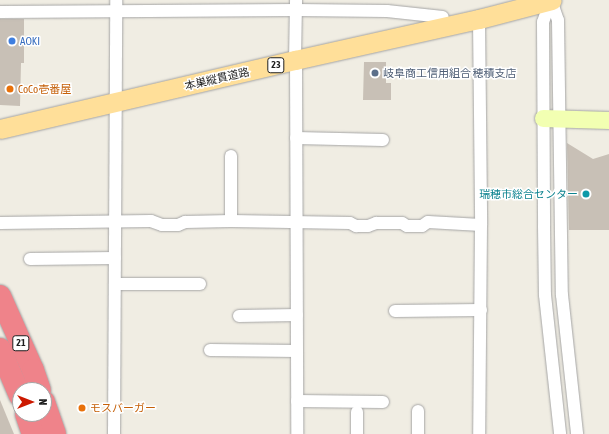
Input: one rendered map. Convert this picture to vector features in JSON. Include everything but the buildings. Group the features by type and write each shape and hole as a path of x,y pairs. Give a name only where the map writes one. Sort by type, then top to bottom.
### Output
{"highway":[{"name":"21","path":"0,296 37,382"},
{"name":"21","path":"0,349 14,382"},
{"path":"29,422 33,434"},
{"path":"51,422 55,434"}],"main road":[{"name":"本巣縦貫道路","path":"295,57 443,17 517,0"},
{"name":"本巣縦貫道路","path":"0,119 115,97 295,57 479,19 551,0"},
{"name":"本巣縦貫道路","path":"0,130 115,97"}],"street":[{"path":"551,0 558,20 551,119 545,295 560,434"},
{"path":"296,5 297,434"},
{"path":"0,12 116,6 296,5 387,11 443,17"},
{"path":"114,434 116,6"},
{"path":"479,19 481,225 479,434"},
{"path":"551,119 609,120"},
{"path":"551,119 562,295 577,434"},
{"path":"296,138 383,140"},
{"path":"231,156 231,221"},
{"path":"0,222 151,220 162,225 178,225 185,222 231,221 350,223 356,226 368,226 376,222 402,223 407,226 422,226 428,222 481,225"},
{"path":"30,259 115,258"},
{"path":"115,284 200,284"},
{"path":"395,311 481,310"},
{"path":"239,316 297,315"},
{"path":"210,350 297,351"},
{"path":"297,401 383,402"},
{"path":"418,411 418,434"},
{"path":"357,412 357,434"}],"place":[{"name":"AOKI","path":"12,41"},
{"name":"岐阜商工信用組合 穂積支店","path":"375,73"},
{"name":"CoCo壱番屋","path":"10,89"},
{"name":"瑞穂市総合センター","path":"586,194"},
{"name":"モスバーガー","path":"82,408"}]}
